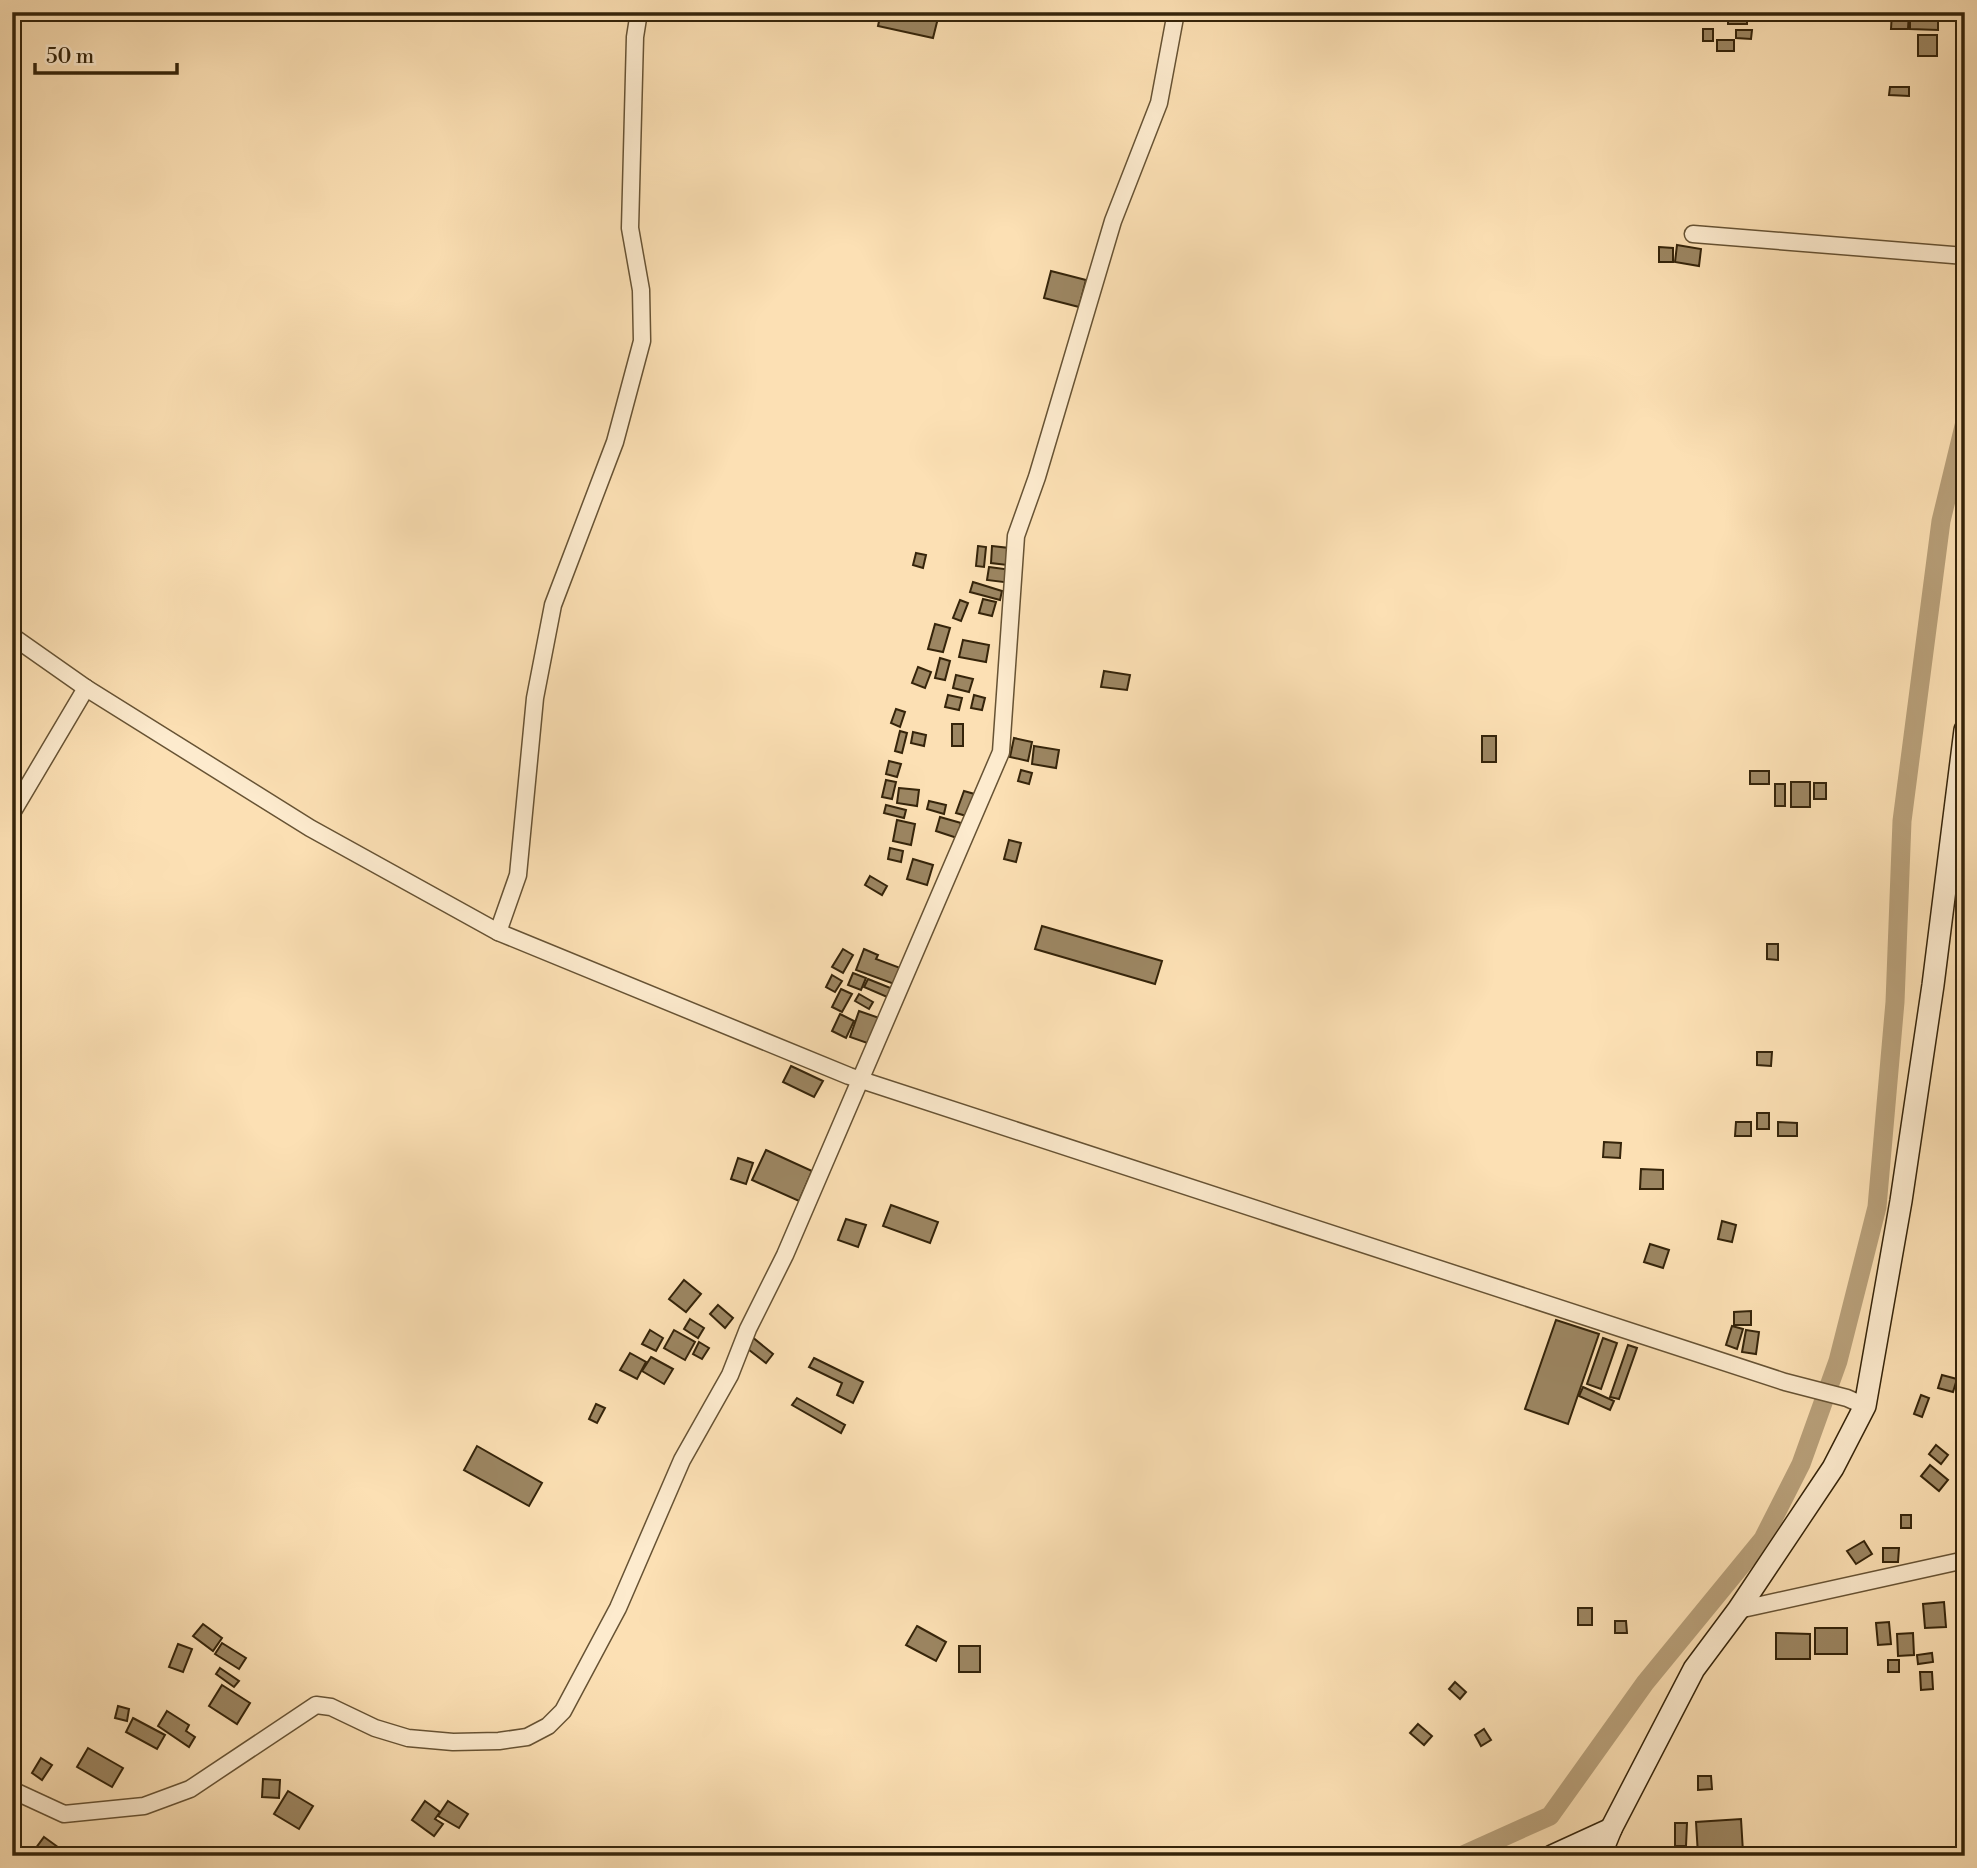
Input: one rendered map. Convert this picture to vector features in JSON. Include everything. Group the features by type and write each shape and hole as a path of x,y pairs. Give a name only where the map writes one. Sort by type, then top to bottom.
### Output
{"main road":[{"path":"1600,1856 1611,1829 1694,1669 1738,1611 1833,1468 1856,1402 1901,1201 1965,730"},
{"path":"1552,1856 1611,1829"}],"street":[{"path":"498,932 518,875 535,698 553,604 615,442 642,341 641,290 630,228 635,37 639,12"},
{"path":"12,1790 64,1815 144,1806 190,1789 316,1705 331,1707 375,1728 408,1738 453,1742 499,1741 527,1737 548,1726 563,1711 618,1608 681,1460 730,1375 748,1329 785,1255 1001,752 1017,536 1113,221 1159,103 1176,12"},
{"path":"1693,234 1965,256"},
{"path":"12,636 86,688 310,828 498,932 861,1079 1786,1382 1856,1402"},
{"path":"12,813 86,688"},
{"path":"1738,1611 1965,1560"}],"building":[{"path":"881,12 912,12 938,18 933,38 878,26"},
{"path":"1892,12 1909,12 1908,29 1891,29"},
{"path":"1910,12 1938,12 1938,30 1910,29"},
{"path":"1728,14 1747,15 1747,24 1728,24"},
{"path":"1703,29 1713,29 1713,41 1703,41"},
{"path":"1736,30 1752,30 1751,39 1736,38"},
{"path":"1918,35 1937,35 1937,56 1918,56"},
{"path":"1717,40 1734,40 1734,51 1717,51"},
{"path":"1890,87 1909,87 1909,96 1889,95"},
{"path":"1677,245 1701,249 1699,266 1675,262"},
{"path":"1659,247 1673,248 1673,262 1659,262"},
{"path":"1051,271 1086,280 1079,307 1044,298"},
{"path":"978,546 986,547 984,567 976,566"},
{"path":"992,546 1009,548 1007,565 991,563"},
{"path":"916,553 926,555 923,568 913,565"},
{"path":"989,567 1012,570 1011,583 987,580"},
{"path":"973,582 1002,591 1000,600 970,592"},
{"path":"983,599 996,602 992,616 979,613"},
{"path":"960,600 968,603 961,621 953,618"},
{"path":"935,624 950,628 943,652 928,649"},
{"path":"963,640 989,645 986,662 959,657"},
{"path":"940,658 950,661 945,680 935,678"},
{"path":"918,667 931,672 925,688 912,683"},
{"path":"1104,671 1130,675 1127,690 1101,687"},
{"path":"956,675 973,679 969,692 953,688"},
{"path":"948,695 962,698 959,710 945,707"},
{"path":"974,695 985,698 982,710 971,708"},
{"path":"896,709 905,712 900,727 891,723"},
{"path":"952,724 963,724 963,746 952,746"},
{"path":"900,731 907,733 902,753 895,751"},
{"path":"913,732 926,735 924,746 911,743"},
{"path":"1482,736 1496,736 1496,762 1482,762"},
{"path":"1014,738 1032,742 1028,761 1010,757"},
{"path":"1034,746 1059,750 1056,768 1032,764"},
{"path":"889,761 901,764 897,777 886,774"},
{"path":"1021,770 1032,773 1029,784 1018,781"},
{"path":"1750,771 1769,771 1769,784 1750,784"},
{"path":"886,780 896,782 892,799 882,797"},
{"path":"1791,782 1810,782 1810,807 1791,807"},
{"path":"1814,783 1826,783 1826,799 1814,799"},
{"path":"1775,784 1785,784 1785,806 1775,806"},
{"path":"899,788 919,790 917,806 897,803"},
{"path":"964,791 978,795 970,817 956,813"},
{"path":"929,801 946,805 944,814 927,809"},
{"path":"886,805 906,810 904,818 884,813"},
{"path":"940,817 961,823 957,838 936,831"},
{"path":"897,820 915,824 911,845 893,841"},
{"path":"1009,840 1021,843 1016,862 1004,859"},
{"path":"890,848 903,851 901,862 888,859"},
{"path":"913,859 933,865 927,885 907,879"},
{"path":"870,876 887,886 882,895 865,885"},
{"path":"1042,926 1162,961 1155,984 1035,949"},
{"path":"1767,944 1778,944 1778,960 1767,959"},
{"path":"843,949 853,955 843,973 832,967"},
{"path":"864,949 878,955 876,959 903,969 897,985 856,970"},
{"path":"853,973 866,978 861,990 848,985"},
{"path":"832,975 842,981 835,992 826,987"},
{"path":"868,979 898,991 894,1000 864,987"},
{"path":"841,989 852,994 842,1012 832,1007"},
{"path":"859,994 873,1002 869,1009 855,1001"},
{"path":"859,1011 882,1019 873,1045 850,1037"},
{"path":"840,1014 854,1021 846,1038 832,1031"},
{"path":"1757,1052 1772,1052 1771,1066 1757,1065"},
{"path":"791,1066 823,1081 814,1097 783,1082"},
{"path":"1757,1113 1769,1113 1769,1129 1757,1129"},
{"path":"1736,1122 1751,1122 1751,1136 1735,1136"},
{"path":"1778,1122 1797,1123 1797,1136 1778,1136"},
{"path":"1604,1142 1621,1143 1620,1158 1603,1157"},
{"path":"766,1150 812,1171 799,1201 752,1180"},
{"path":"738,1158 753,1163 746,1184 731,1179"},
{"path":"1641,1169 1663,1170 1663,1189 1640,1189"},
{"path":"891,1205 938,1222 930,1243 883,1226"},
{"path":"846,1219 866,1225 858,1247 838,1240"},
{"path":"1722,1221 1736,1225 1732,1242 1718,1239"},
{"path":"1650,1244 1669,1250 1663,1268 1644,1262"},
{"path":"684,1280 701,1294 686,1312 669,1299"},
{"path":"718,1305 733,1318 725,1328 710,1314"},
{"path":"1751,1311 1751,1325 1734,1325 1734,1312"},
{"path":"690,1319 704,1328 698,1338 684,1329"},
{"path":"1556,1320 1599,1334 1568,1424 1525,1409"},
{"path":"1732,1326 1743,1329 1737,1349 1726,1345"},
{"path":"650,1330 663,1338 656,1351 642,1344"},
{"path":"674,1330 695,1342 685,1360 664,1348"},
{"path":"1746,1330 1759,1332 1756,1354 1742,1352"},
{"path":"751,1336 773,1354 766,1363 744,1346"},
{"path":"1603,1338 1617,1343 1601,1389 1587,1384"},
{"path":"699,1342 709,1348 702,1359 693,1354"},
{"path":"1628,1345 1637,1348 1619,1399 1610,1397"},
{"path":"630,1353 646,1362 637,1379 620,1370"},
{"path":"651,1357 673,1369 664,1384 642,1371"},
{"path":"814,1358 863,1382 853,1403 837,1395 842,1383 809,1367"},
{"path":"1942,1375 1957,1379 1953,1392 1938,1388"},
{"path":"1583,1387 1614,1401 1610,1410 1579,1396"},
{"path":"1921,1395 1929,1398 1922,1417 1914,1414"},
{"path":"797,1398 845,1425 841,1433 792,1405"},
{"path":"596,1404 605,1408 597,1423 589,1419"},
{"path":"1936,1445 1948,1455 1941,1464 1929,1454"},
{"path":"477,1446 542,1483 529,1506 464,1470"},
{"path":"1930,1465 1948,1480 1939,1491 1921,1476"},
{"path":"1901,1515 1911,1515 1911,1528 1901,1528"},
{"path":"1864,1541 1872,1554 1856,1564 1847,1551"},
{"path":"1883,1548 1899,1548 1898,1562 1883,1562"},
{"path":"1944,1602 1946,1627 1925,1628 1923,1604"},
{"path":"1578,1608 1592,1608 1592,1625 1578,1625"},
{"path":"1615,1621 1626,1621 1627,1633 1615,1633"},
{"path":"1889,1622 1891,1644 1878,1645 1876,1623"},
{"path":"203,1624 222,1638 213,1651 193,1636"},
{"path":"917,1626 946,1642 936,1661 906,1645"},
{"path":"1815,1628 1847,1628 1847,1654 1815,1654"},
{"path":"1776,1633 1810,1634 1810,1659 1776,1659"},
{"path":"1913,1633 1914,1655 1898,1656 1897,1634"},
{"path":"222,1643 246,1658 239,1669 215,1654"},
{"path":"178,1644 192,1649 183,1672 169,1667"},
{"path":"959,1646 980,1646 980,1672 959,1672"},
{"path":"1932,1653 1933,1662 1918,1664 1917,1655"},
{"path":"1888,1660 1899,1660 1899,1672 1888,1672"},
{"path":"220,1668 239,1681 234,1687 216,1674"},
{"path":"1920,1672 1932,1672 1933,1689 1921,1690"},
{"path":"1455,1682 1466,1692 1460,1699 1449,1689"},
{"path":"222,1685 250,1703 237,1724 209,1706"},
{"path":"118,1706 129,1709 127,1721 115,1718"},
{"path":"167,1711 189,1725 186,1731 195,1737 189,1747 158,1726"},
{"path":"133,1718 165,1735 157,1749 126,1732"},
{"path":"1418,1724 1432,1736 1424,1745 1410,1733"},
{"path":"1484,1729 1491,1740 1481,1746 1475,1735"},
{"path":"88,1748 123,1768 112,1787 77,1767"},
{"path":"41,1758 52,1765 42,1780 32,1773"},
{"path":"1698,1776 1711,1776 1712,1789 1698,1790"},
{"path":"263,1779 280,1780 279,1798 262,1797"},
{"path":"288,1791 313,1806 299,1829 274,1814"},
{"path":"425,1801 440,1812 435,1819 443,1824 434,1836 412,1820"},
{"path":"448,1801 468,1814 459,1828 438,1816"},
{"path":"1741,1819 1743,1852 1698,1855 1696,1822"},
{"path":"1675,1823 1687,1823 1686,1846 1675,1846"},
{"path":"44,1837 69,1855 30,1856"}],"waterway":[{"path":"1461,1856 1550,1816 1645,1683 1763,1539 1801,1464 1838,1361 1877,1207 1895,1002 1902,821 1941,521 1965,422"}]}
